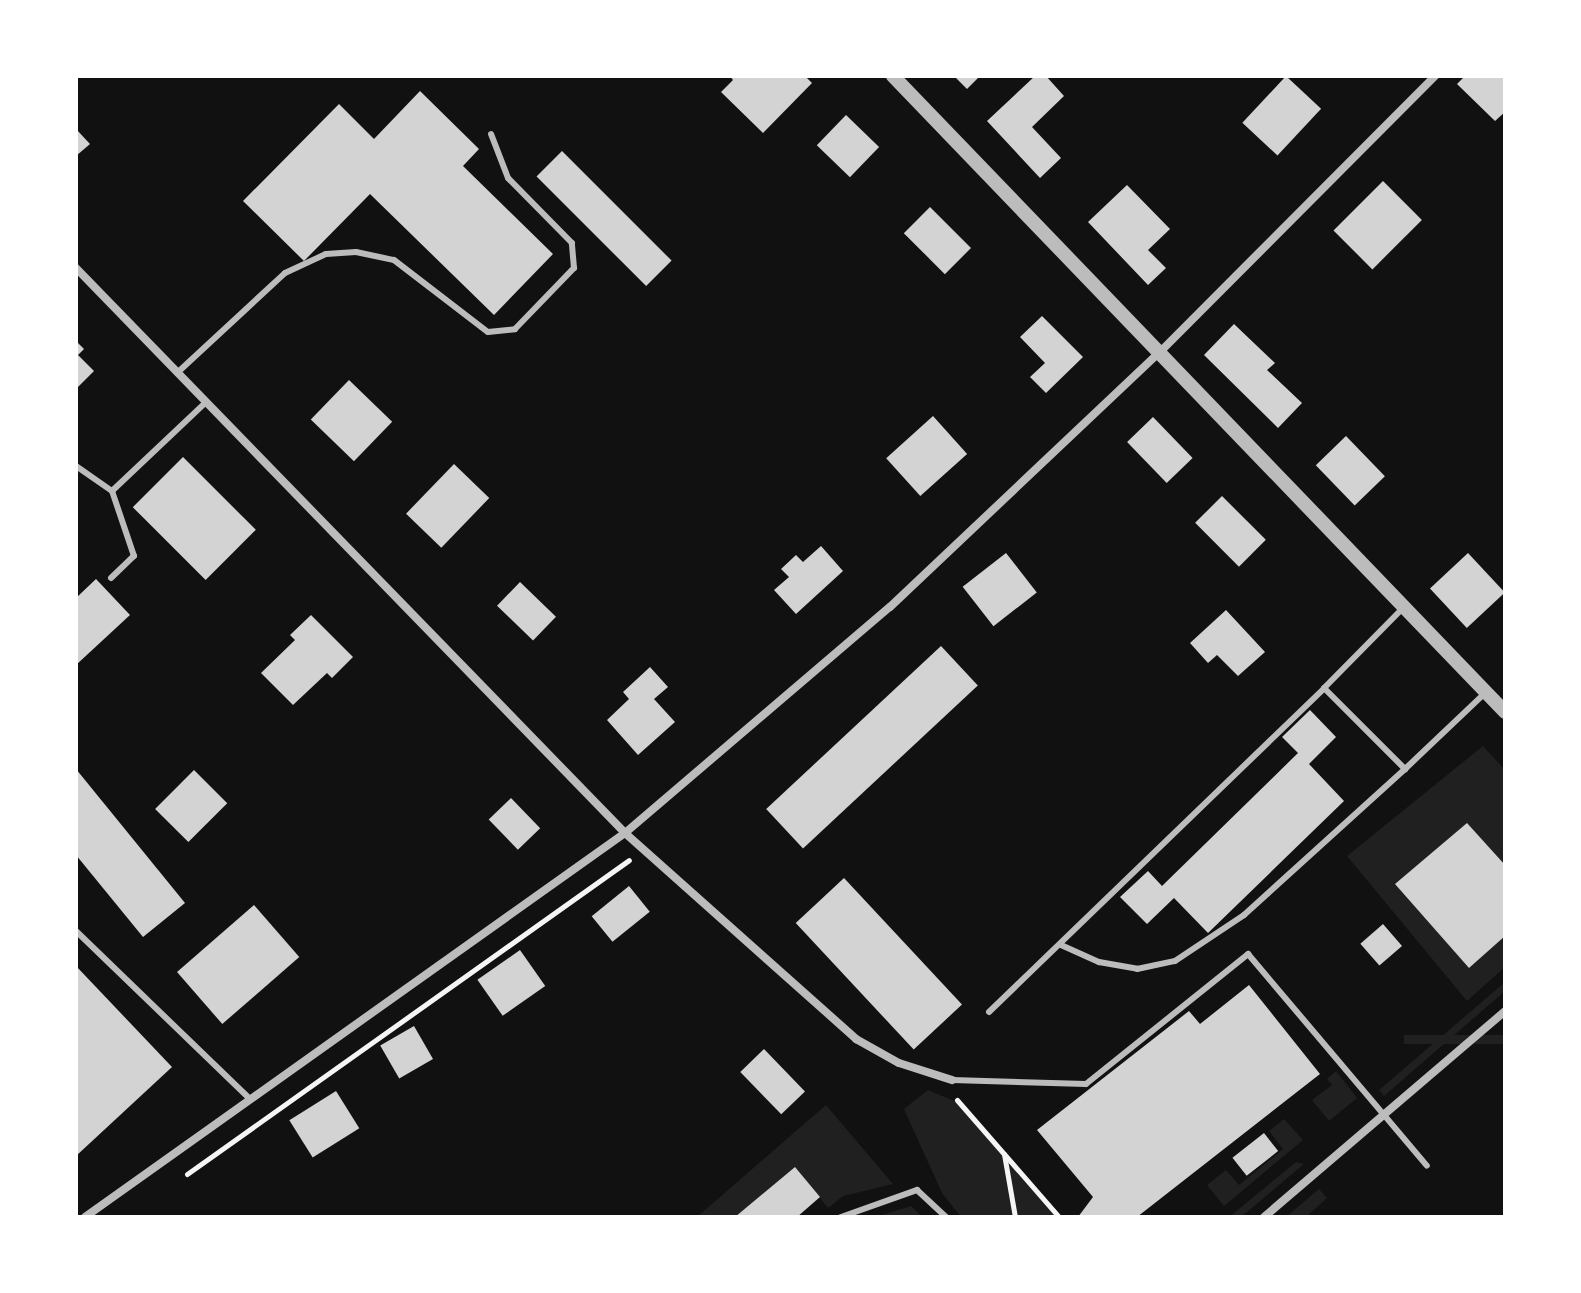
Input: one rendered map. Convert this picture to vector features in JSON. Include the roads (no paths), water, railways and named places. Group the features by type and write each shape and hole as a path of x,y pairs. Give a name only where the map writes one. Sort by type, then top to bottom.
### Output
{"street":[{"path":"893,76 1505,712"},
{"path":"85,1217 248,1097 625,833 890,607 1160,352 1435,76"},
{"path":"76,268 625,833 856,1039 899,1063 952,1080"},
{"path":"1264,1217 1505,1011"}],"lane":[{"path":"177,373 285,273 326,254 356,252 394,260 488,332 515,329 574,268 572,243 508,178 491,134"},
{"path":"112,491 206,402"},
{"path":"76,466 112,491 134,556 111,578"},
{"path":"989,1012 1403,608"},
{"path":"1324,688 1405,769"},
{"path":"1061,945 1099,962 1137,969 1175,961 1244,915 1486,692"},
{"path":"76,931 248,1097"},
{"path":"952,1080 1086,1084 1248,954 1427,1166"},
{"path":"841,1217 917,1190 946,1217"}]}
